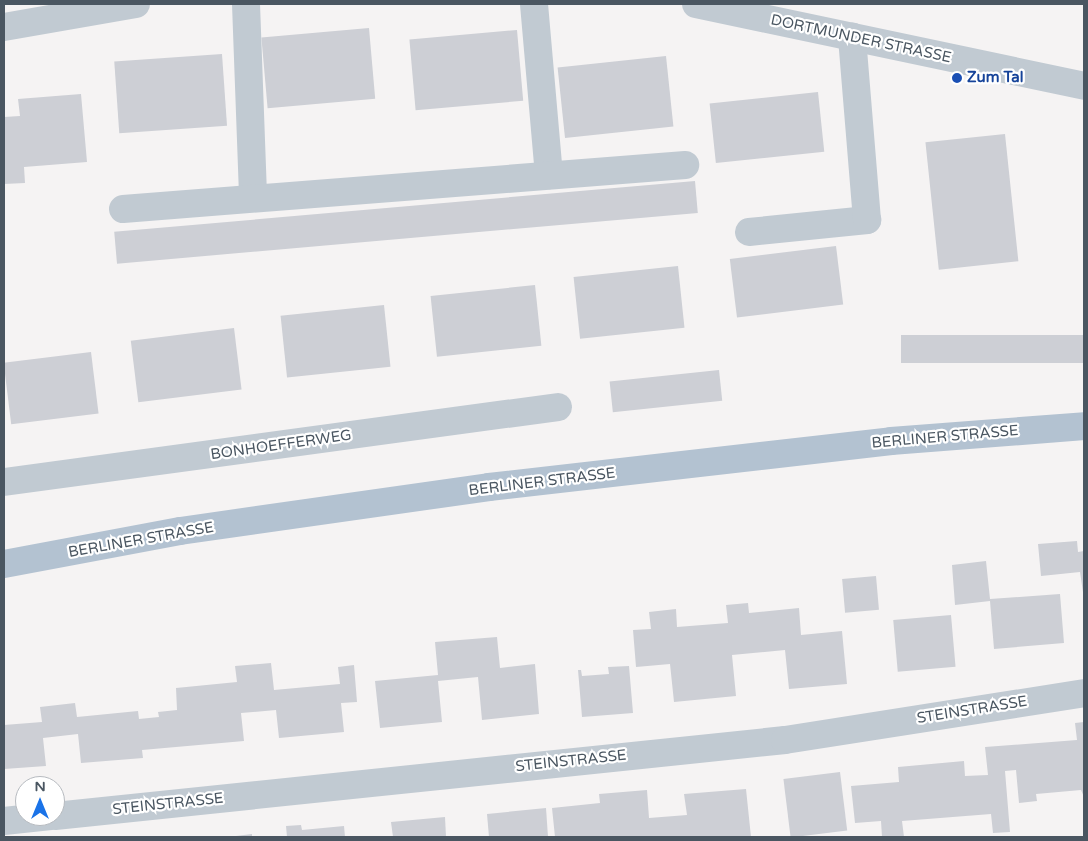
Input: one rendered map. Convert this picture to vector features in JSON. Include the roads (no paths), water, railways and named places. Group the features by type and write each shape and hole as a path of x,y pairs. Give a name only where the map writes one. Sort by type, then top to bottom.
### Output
{"main road":[{"name":"BERLINER STRASSE","path":"4,564 180,532 488,487 891,441 1084,426"}],"street":[{"path":"4,27 136,4"},
{"path":"246,4 253,198"},
{"path":"534,4 549,175"},
{"name":"DORTMUNDER STRASSE","path":"696,4 1084,86"},
{"path":"749,232 867,220 852,37"},
{"path":"122,209 685,165"},
{"name":"BONHOEFFERWEG","path":"4,482 558,407"},
{"name":"STEINSTRASSE","path":"65,815 785,740 1084,693"}],"place":[{"name":"Zum Tal","path":"957,78"}]}
